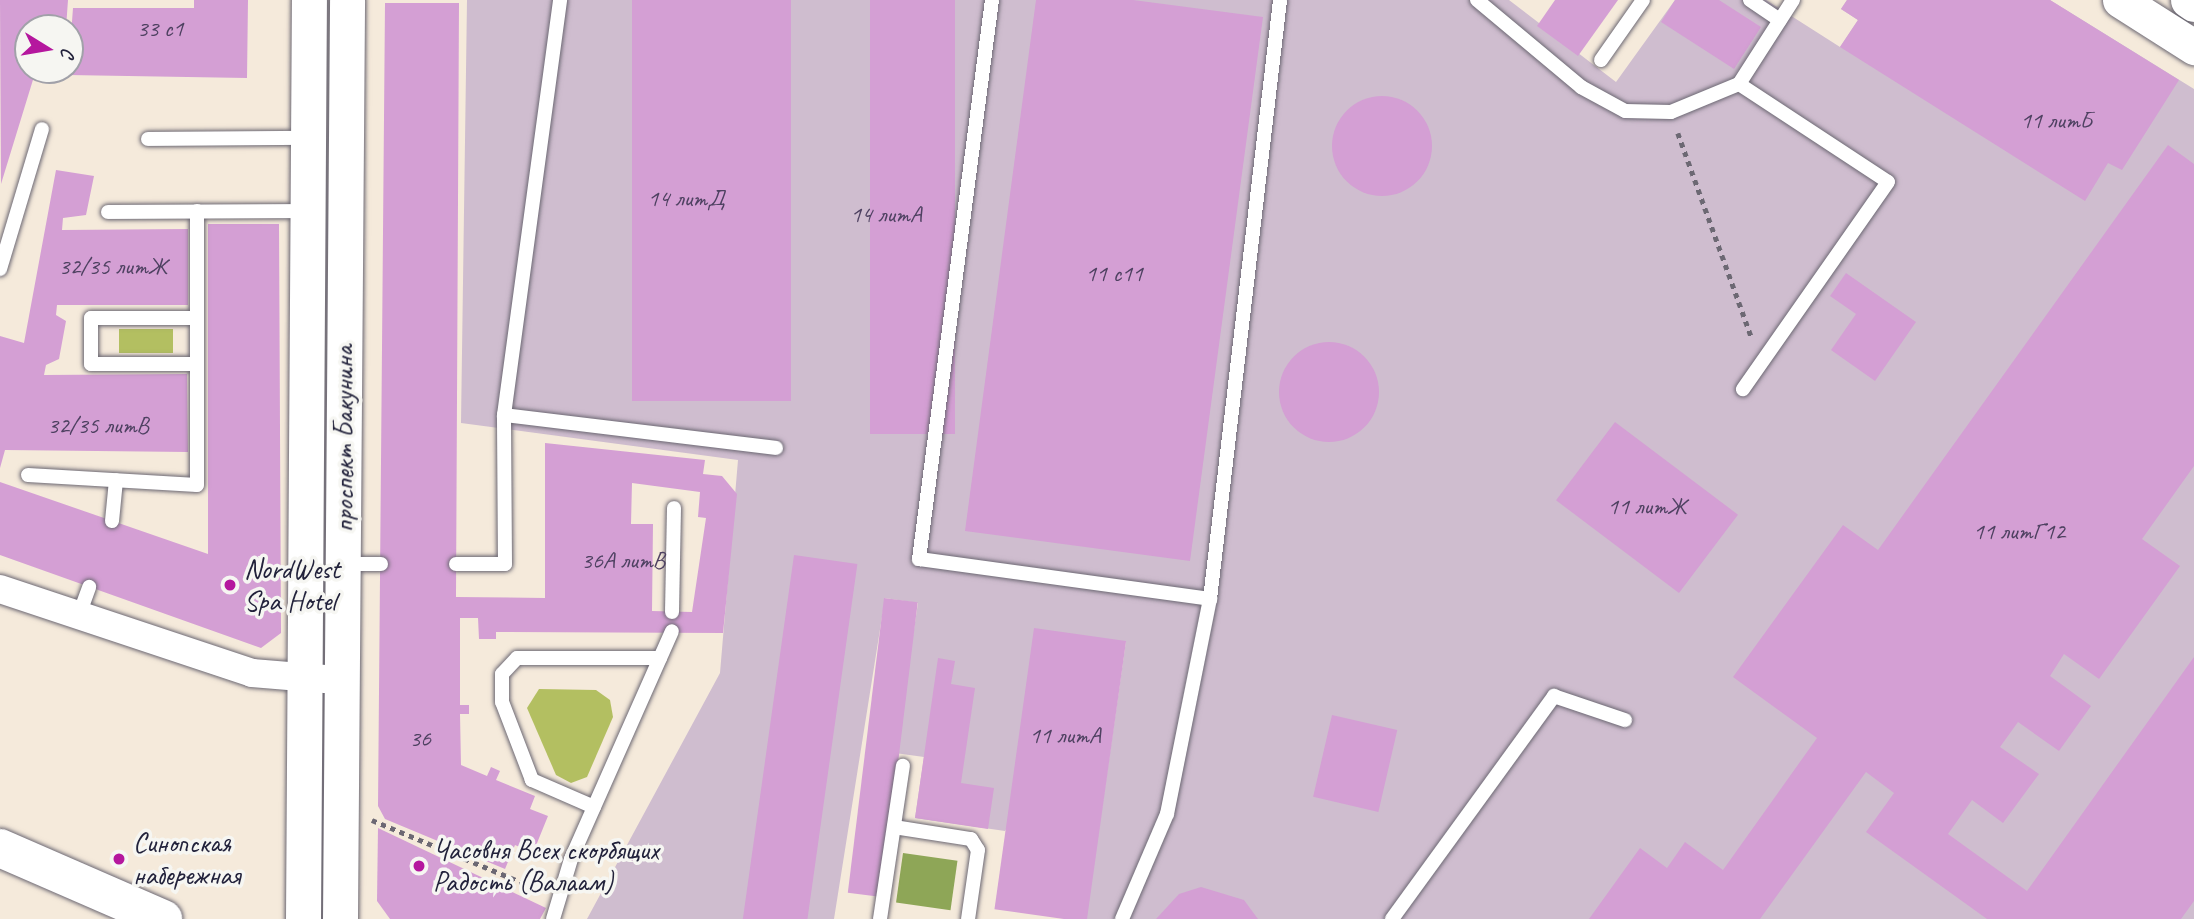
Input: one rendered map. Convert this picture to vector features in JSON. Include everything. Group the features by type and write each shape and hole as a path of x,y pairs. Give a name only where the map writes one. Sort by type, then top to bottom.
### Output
{"main road":[{"path":"0,848 163,919"}],"street":[{"name":"проспект Бакунина","path":"303,919 309,0"},
{"name":"проспект Бакунина","path":"340,919 347,0"},
{"path":"2120,0 2194,47"},
{"path":"2188,0 2194,4"},
{"path":"0,589 252,673 342,679"}],"lane":[{"path":"456,564 505,564 504,415 560,0"},
{"path":"992,0 919,559 1210,599"},
{"path":"1122,919 1167,814 1210,599 1280,0"},
{"path":"1477,0 1581,87 1625,111 1671,112 1739,84 1793,0"},
{"path":"1601,60 1643,0"},
{"path":"1750,0 1780,20"},
{"path":"1739,84 1888,182 1743,389"},
{"path":"0,269 42,130"},
{"path":"148,139 308,138"},
{"path":"28,475 197,485 197,211"},
{"path":"108,212 308,211"},
{"path":"197,318 91,318 91,364 197,364"},
{"path":"504,415 776,448"},
{"path":"112,521 116,481"},
{"path":"672,612 674,508"},
{"path":"343,564 382,564"},
{"path":"79,615 89,587"},
{"path":"553,919 594,807 672,631"},
{"path":"594,807 531,780 502,702 502,674 517,658 660,658"},
{"path":"1392,919 1554,696 1625,720"},
{"path":"880,919 903,766"},
{"path":"894,827 971,839 978,850 968,919"}],"path":[{"path":"1671,112 1761,363"},
{"path":"365,816 562,899"}],"shaded area":[{"path":"467,0 1509,0 1616,82 1675,0 1766,0 1840,47 1858,20 1841,9 1847,0 2050,0 2194,89 2194,919 1086,919 1126,641 1005,831 915,818 924,757 895,753 918,603 885,598 834,919 587,919 720,673 738,460 461,423"}],"green space":[{"path":"119,329 173,329 173,353 119,353"},
{"path":"539,689 596,690 610,700 613,717 587,777 571,783 556,775 527,708"},
{"path":"903,853 957,861 951,910 896,903"}],"building":[{"path":"0,0 68,0 67,14 14,14 14,84 32,84 1,184"},
{"path":"194,0 248,0 247,78 84,75 84,14 73,14 73,8 194,8"},
{"path":"632,0 791,0 791,401 632,401"},
{"path":"870,0 955,0 955,434 870,434"},
{"path":"1036,0 1133,0 1263,17 1190,561 965,531"},
{"path":"1555,0 1618,0 1578,56 1537,26"},
{"path":"1675,0 1719,0 1761,27 1734,69 1661,22"},
{"path":"1847,0 2050,0 2179,80 2122,170 2108,163 2085,201 1840,47 1858,20 1841,9"},
{"path":"385,3 459,3 456,597 545,598 545,443 705,460 703,474 722,476 737,494 723,633 496,632 496,639 479,639 478,618 460,618 460,705 469,705 469,714 460,714 461,765 487,776 491,767 500,771 496,780 535,796 530,809 548,816 533,853 515,845 505,869 385,819 378,806","holes":["632,483 700,492 698,517 706,518 692,612 652,611 653,524 631,524"]},
{"path":"1382,96 1401,100 1417,111 1428,127 1432,146 1428,165 1417,181 1401,192 1382,196 1363,192 1347,181 1336,165 1332,146 1336,127 1347,111 1363,100"},
{"path":"2168,145 2194,164 2194,466 2142,539 2180,566 2099,679 2064,654 2050,676 2091,706 2059,751 2018,722 2000,747 2039,774 2003,823 1972,800 1948,834 2027,891 2194,657 2194,901 2181,919 1987,919 1866,832 1894,793 1866,772 1760,919 1589,919 1640,848 1667,868 1685,842 1723,870 1817,738 1733,677 1843,525 1878,550"},
{"path":"56,170 94,176 86,215 63,218 62,230 188,229 188,305 57,305 56,315 66,321 59,359 46,365 44,375 187,374 188,452 5,450 0,468 0,336 24,343"},
{"path":"208,224 279,224 281,633 261,648 0,555 0,482 208,554"},
{"path":"1846,273 1916,322 1875,381 1831,350 1856,314 1830,296"},
{"path":"1329,342 1348,346 1364,357 1375,373 1379,392 1375,411 1364,427 1348,438 1329,442 1310,438 1294,427 1283,411 1279,392 1283,373 1294,357 1310,346"},
{"path":"1615,422 1738,515 1679,593 1556,500"},
{"path":"794,555 857,564 807,919 743,919"},
{"path":"884,598 918,602 882,897 848,893"},
{"path":"1034,628 1126,641 1087,919 1064,919 994,909"},
{"path":"938,658 955,661 951,684 975,688 961,783 994,788 988,829 915,818"},
{"path":"1332,715 1397,730 1378,812 1313,797"},
{"name":"Часовня Всех скорбящих Радость (Валаам)","path":"378,828 546,908 540,919 390,919 377,901"},
{"path":"1201,887 1244,900 1258,919 1156,919 1179,894"}],"place":[{"name":"NordWest Spa Hotel","path":"230,585"},
{"name":"Синопская набережная","path":"119,859"},
{"name":"Часовня Всех скорбящих Радость (Валаам)","path":"419,866"}]}
